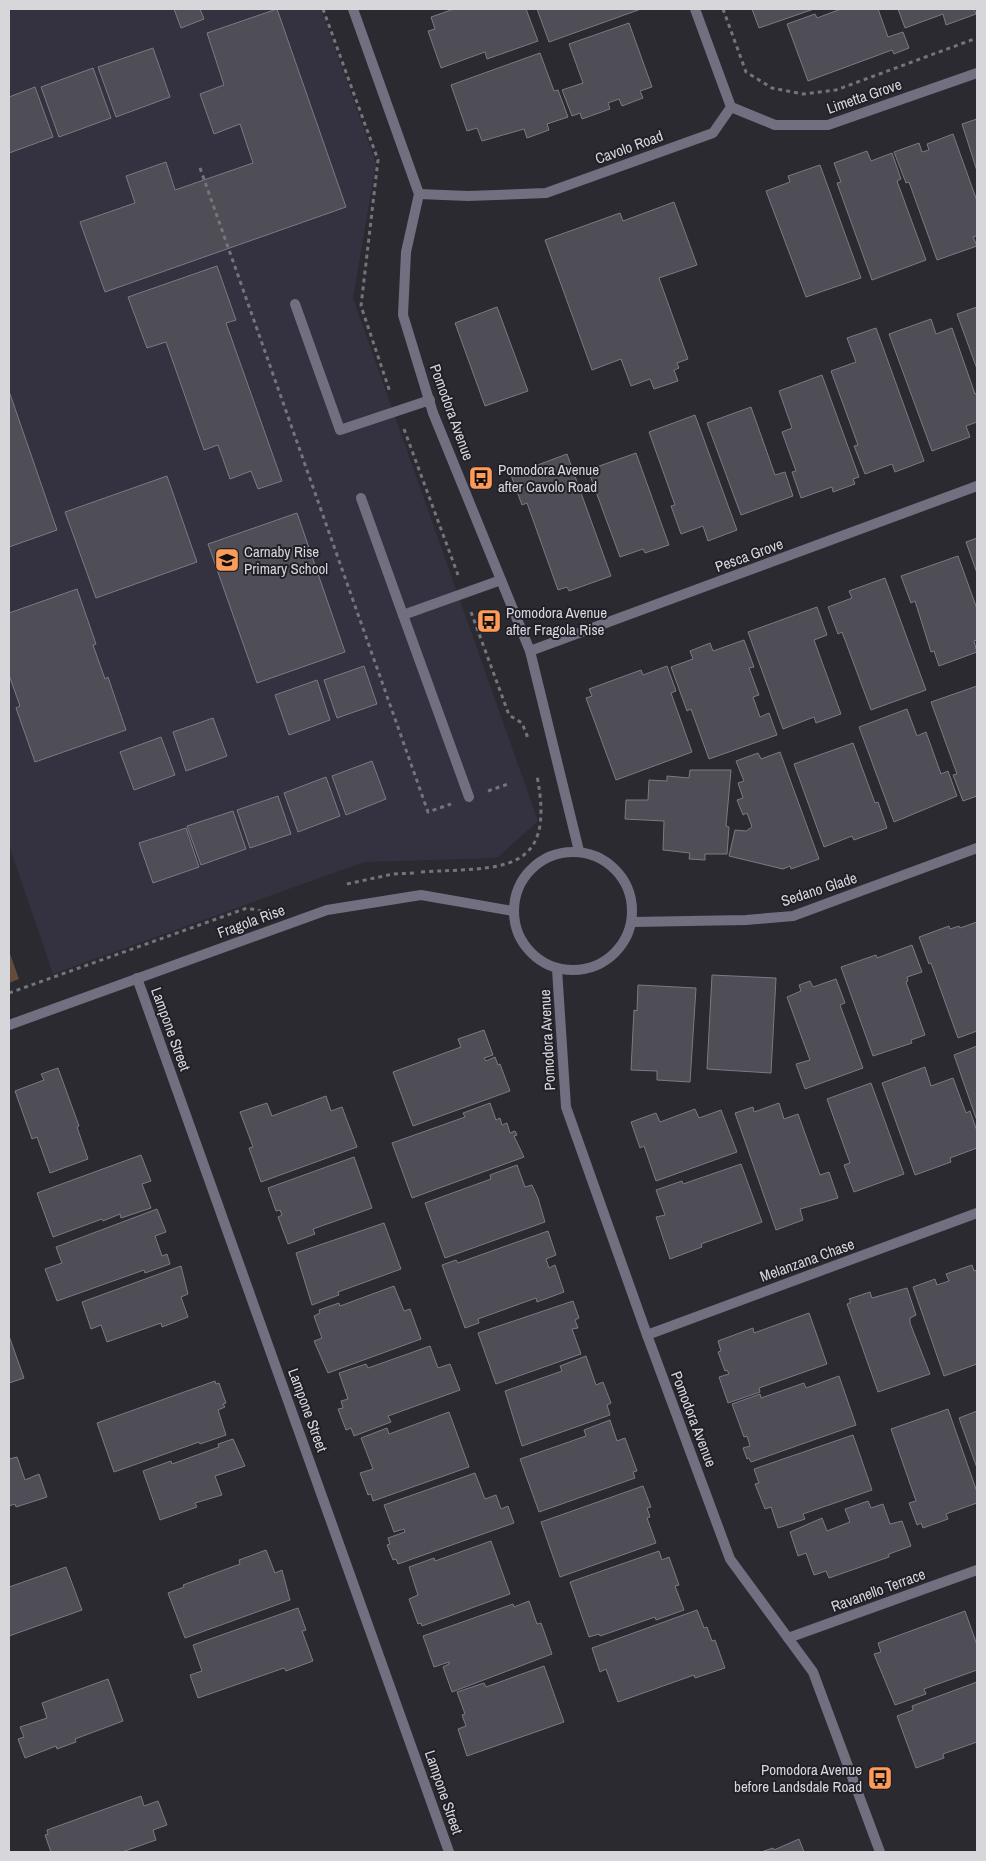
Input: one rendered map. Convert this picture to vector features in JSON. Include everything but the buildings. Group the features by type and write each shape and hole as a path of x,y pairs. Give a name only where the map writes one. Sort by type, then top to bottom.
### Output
{"street":[{"path":"353,9 419,194"},
{"path":"695,9 731,107"},
{"name":"Limetta Grove","path":"731,107 775,125 828,126 977,72"},
{"name":"Cavolo Road","path":"419,194 468,196 546,193 713,133 731,107"},
{"name":"Pomodora Avenue","path":"419,194 406,252 403,315 430,400 530,651 579,851"},
{"path":"295,304 340,430 430,400"},
{"name":"Pesca Grove","path":"530,651 977,486"},
{"path":"360,498 469,798"},
{"path":"403,615 502,580"},
{"name":"Sedano Glade","path":"632,922 746,920 793,916 977,848"},
{"path":"579,851 598,857 615,868 626,883 633,902 632,922 625,940 613,956 596,966 577,971 557,969 540,961 525,947 516,930 513,911 516,891 526,874 541,861 559,853 579,851"},
{"name":"Fragola Rise","path":"9,1025 327,910 421,895 513,911"},
{"name":"Pomodora Avenue","path":"557,969 566,1107 646,1335 730,1559 813,1672 880,1852"},
{"name":"Lampone Street","path":"138,978 450,1852"},
{"name":"Melanzana Chase","path":"646,1335 977,1213"},
{"name":"Ravanello Terrace","path":"788,1638 977,1570"}],"path":[{"path":"323,9 378,160 360,306 391,394"},
{"path":"722,9 746,72 772,88 803,94 836,90 977,38"},
{"path":"200,168 428,812 508,784"},
{"path":"401,420 460,582"},
{"path":"470,609 509,714 522,723 529,740"},
{"path":"342,885 393,874 496,867 513,862 528,852 536,841 542,823 542,801 536,770"},
{"path":"9,993 247,908 263,911"}],"shaded area":[{"name":"Carnaby Rise Primary School","path":"9,9 321,9 376,163 353,298 538,821 497,858 364,862 53,974 9,845"},
{"path":"9,951 19,979 9,983"}],"place":[{"name":"Pomodora Avenue after Cavolo Road","path":"481,478"},
{"name":"Carnaby Rise Primary School","path":"227,560"},
{"name":"Pomodora Avenue after Fragola Rise","path":"489,621"},
{"name":"Pomodora Avenue before Landsdale Road","path":"880,1778"}]}
